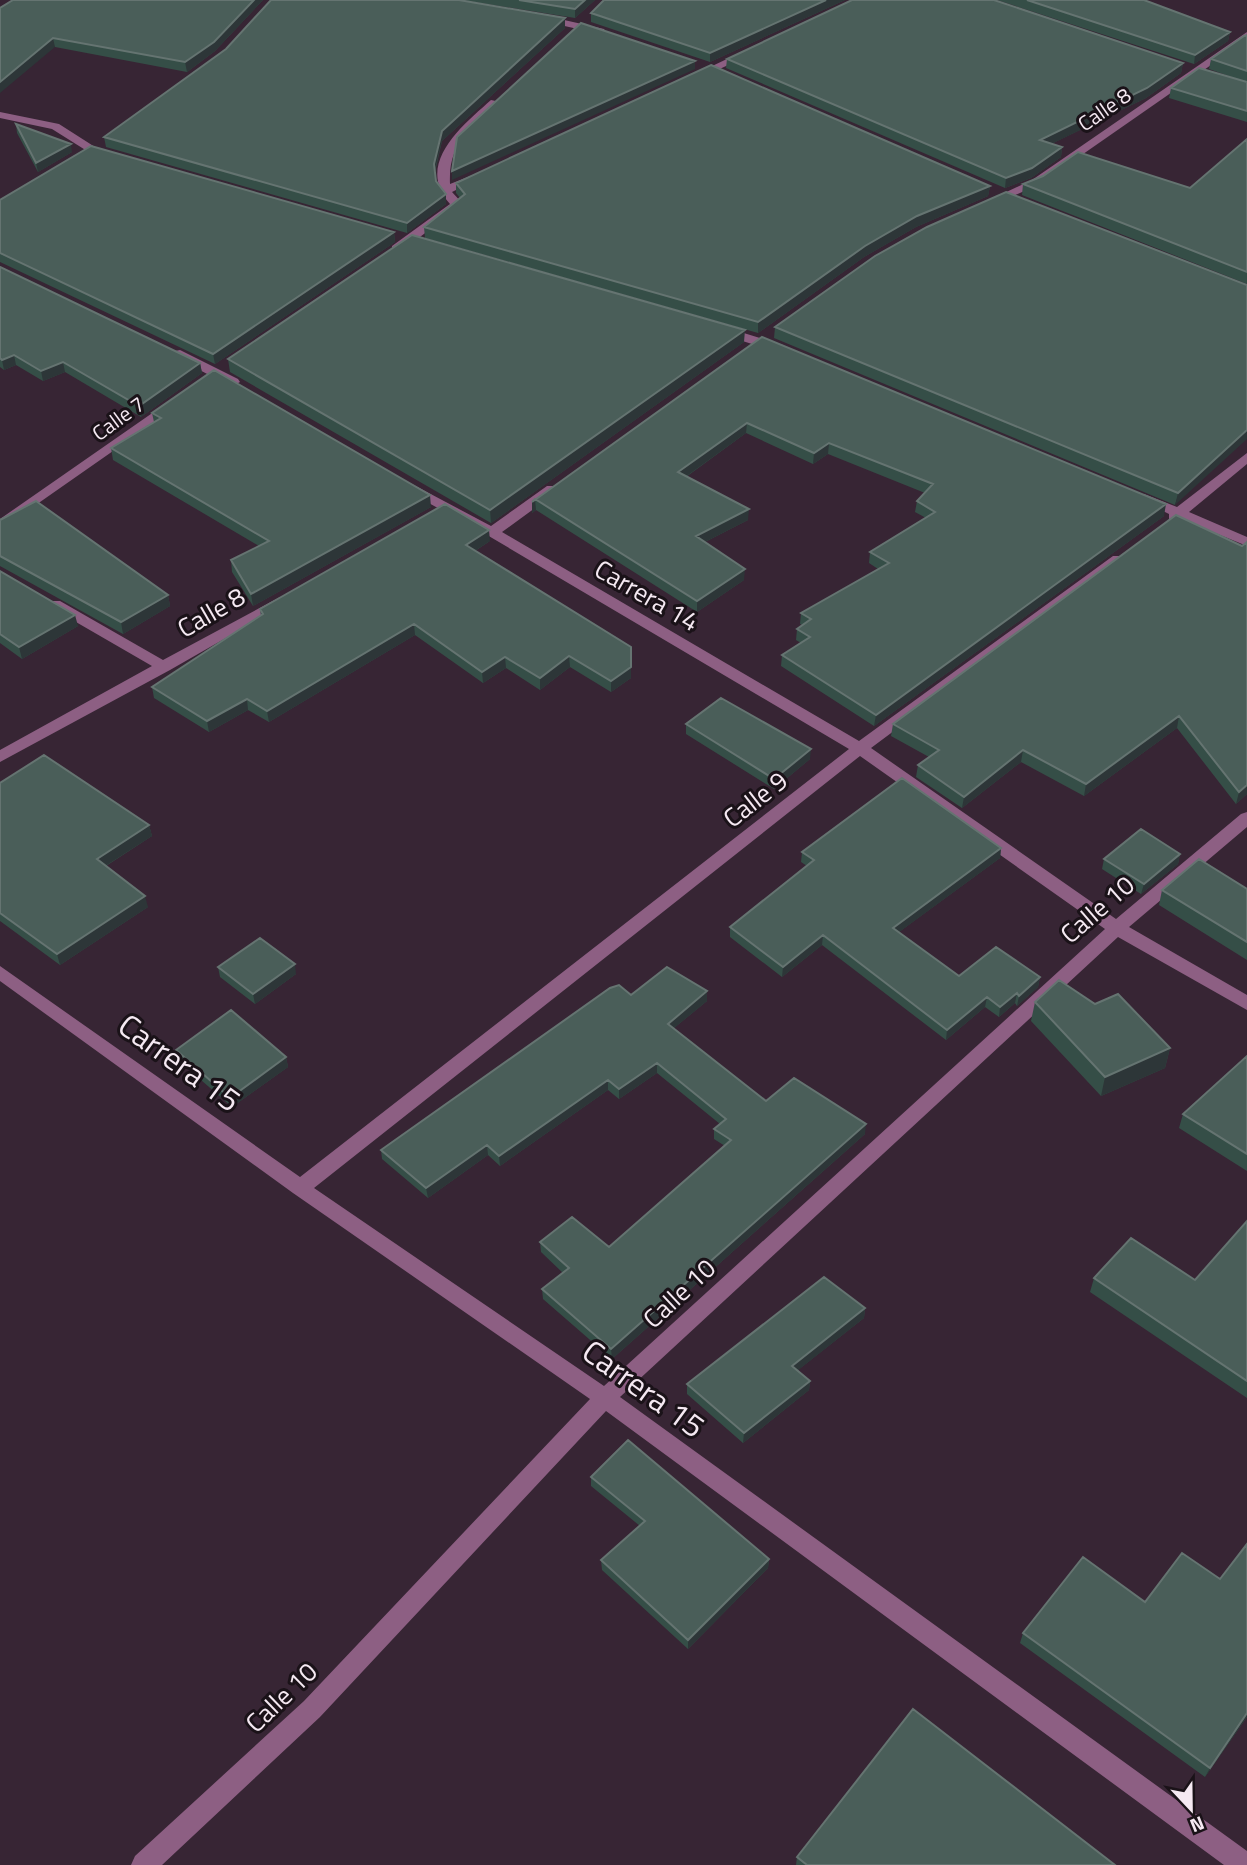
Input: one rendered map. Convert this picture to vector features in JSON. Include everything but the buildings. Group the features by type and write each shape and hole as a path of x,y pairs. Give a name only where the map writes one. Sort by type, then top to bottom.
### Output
{"street":[{"path":"530,16 585,21 608,33"},
{"path":"571,34 585,21"},
{"name":"Calle 8","path":"971,210 1036,182 1247,35"},
{"path":"677,85 762,46"},
{"path":"700,64 726,74"},
{"path":"384,257 457,204 445,191 443,173 450,143 500,97"},
{"path":"0,115 55,126 90,149 117,157"},
{"path":"445,191 494,169"},
{"path":"994,190 1019,201"},
{"path":"709,327 787,352"},
{"path":"168,349 250,392"},
{"name":"Calle 7","path":"0,526 182,396"},
{"path":"1158,529 1247,457"},
{"name":"Carrera 14","path":"399,481 438,511 492,532 860,748 1117,928 1247,1003"},
{"path":"492,532 559,484"},
{"path":"1129,492 1247,542"},
{"name":"Calle 9","path":"300,1188 860,748 1136,545"},
{"name":"Calle 8","path":"0,757 299,591"},
{"path":"35,593 165,667"},
{"name":"Calle 10","path":"144,1865 312,1709 606,1398 1117,928 1247,818"},
{"name":"Carrera 15","path":"0,972 300,1188 606,1398 1245,1865"}]}
